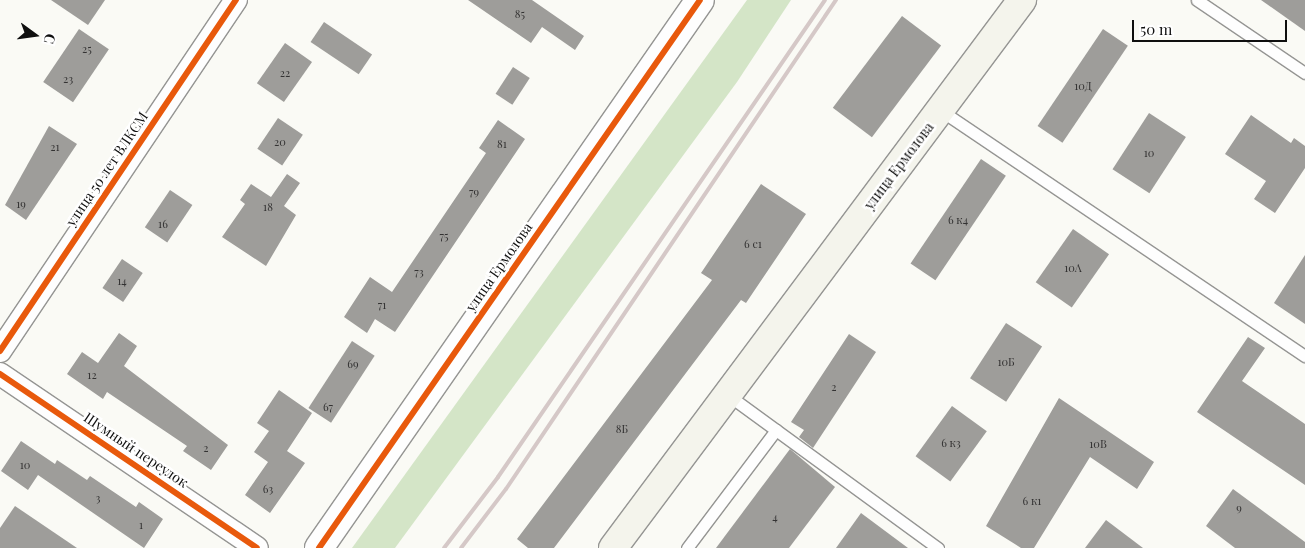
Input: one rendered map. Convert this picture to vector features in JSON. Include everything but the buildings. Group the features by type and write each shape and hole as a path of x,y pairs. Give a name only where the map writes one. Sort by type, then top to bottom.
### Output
{"main road":[{"name":"улица Ермолова","path":"613,548 1022,0"}],"street":[{"name":"улица 50 лет ВЛКСМ","path":"0,351 236,0"},
{"name":"улица Ермолова","path":"319,548 700,0"},
{"name":"Шумный переулок","path":"0,374 257,548"}],"lane":[{"path":"1197,0 1305,73"},
{"path":"940,110 1305,356"},
{"path":"728,395 938,548"},
{"path":"687,548 776,430"}],"green space":[{"path":"747,0 791,0 737,82 395,548 352,548"}],"railway":[{"path":"444,548 498,477 825,0"},
{"path":"461,548 506,489 836,0"}],"cycle path":[{"path":"0,351 236,0"},
{"path":"319,548 700,0"},
{"path":"0,374 257,548"}]}
